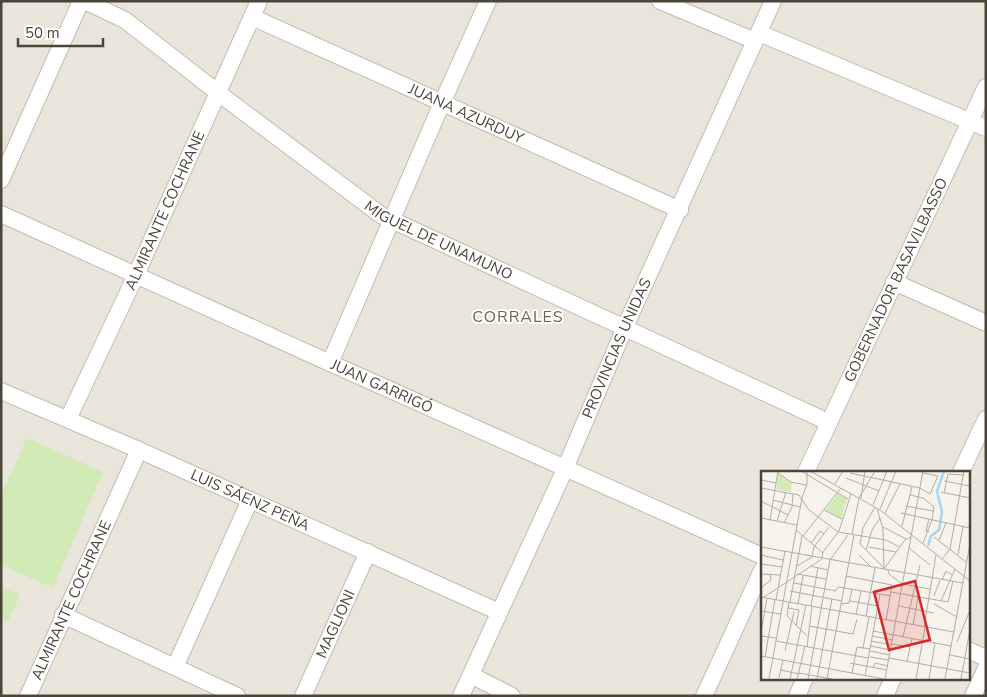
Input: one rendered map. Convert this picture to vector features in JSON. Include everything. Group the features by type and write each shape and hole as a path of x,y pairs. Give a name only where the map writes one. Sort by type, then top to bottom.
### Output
{"street":[{"name":"MIGUEL DE UNAMUNO","path":"83,1 125,20 374,211 391,221 828,422"},
{"path":"1,180 83,1"},
{"name":"ALMIRANTE COCHRANE","path":"68,419 136,275 259,1"},
{"path":"330,363 488,1"},
{"path":"660,1 757,37 986,128"},
{"name":"PROVINCIAS UNIDAS","path":"461,696 565,467 625,327 680,210 773,1"},
{"name":"JUANA AZURDUY","path":"252,17 680,210"},
{"name":"GOBERNADOR BASAVILBASSO","path":"806,471 986,87"},
{"name":"JUAN GARRIGÓ","path":"1,214 761,556"},
{"path":"894,282 986,323"},
{"name":"LUIS SÁENZ PEÑA","path":"1,391 139,450 499,612"},
{"path":"961,471 986,419"},
{"name":"ALMIRANTE COCHRANE","path":"28,696 139,450"},
{"path":"175,667 250,500"},
{"name":"MAGLIONI","path":"303,696 368,552"},
{"path":"704,696 761,572"},
{"path":"64,615 237,696"},
{"path":"970,651 986,658"},
{"path":"973,696 986,668"},
{"path":"471,675 512,696"},
{"path":"797,696 804,680"},
{"path":"885,696 893,680"}],"shaded area":[{"path":"1,1 986,1 986,696 1,696"}],"green space":[{"path":"27,438 103,472 53,588 1,565 1,496"},
{"path":"1,587 20,594 8,622 1,619"}],"district":[{"name":"CORRALES","path":"518,316"}]}
